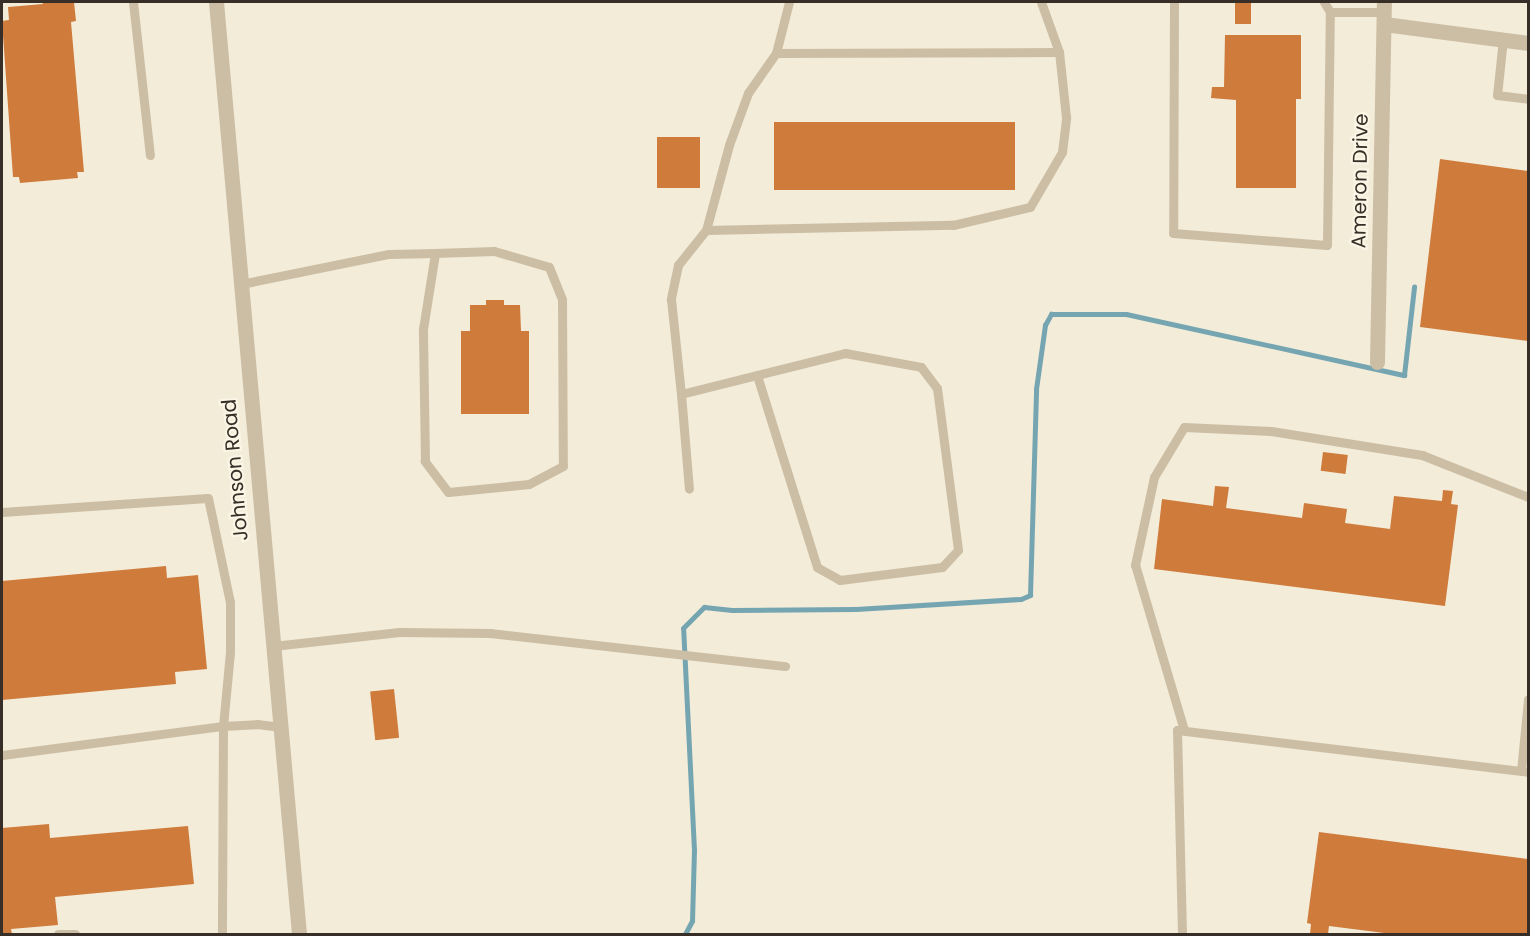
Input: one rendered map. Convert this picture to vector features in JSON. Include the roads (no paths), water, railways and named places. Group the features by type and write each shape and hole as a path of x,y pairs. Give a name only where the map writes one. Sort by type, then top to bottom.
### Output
{"street":[{"name":"Johnson Road","path":"216,2 299,934"},
{"path":"1384,13 1528,43"},
{"name":"Ameron Drive","path":"1377,362 1384,13"}],"lane":[{"path":"133,2 150,154"},
{"path":"689,489 671,299 678,265 706,230 729,145 748,93 776,52 789,2"},
{"path":"706,230 953,225 1030,207 1062,152 1066,117 1059,51 1041,2"},
{"path":"1174,2 1173,233 1327,244 1330,12 1324,2"},
{"path":"1330,12 1384,13"},
{"path":"1503,39 1497,95 1528,99"},
{"path":"776,52 1059,51"},
{"path":"241,284 388,254 494,251 549,267 562,300 563,466 529,484 448,492 424,461 423,329 435,253"},
{"path":"681,394 757,375 845,353 921,367 937,388 958,550 942,567 840,580 817,567 757,375"},
{"path":"1184,730 1135,565 1154,477 1184,427 1270,431 1422,455 1528,497"},
{"path":"2,512 208,498 230,602 230,652 223,726 222,934"},
{"path":"273,646 399,632 490,633 785,666"},
{"path":"1182,934 1177,730 1525,772 1528,699"},
{"path":"2,756 223,726 257,724 281,726"},
{"path":"58,934 75,934"}],"waterway":[{"path":"685,934 692,921 694,850 683,628 704,607 732,610 856,609 1021,599 1030,595 1036,389 1045,325 1051,314 1126,314 1404,375 1414,287"}]}
